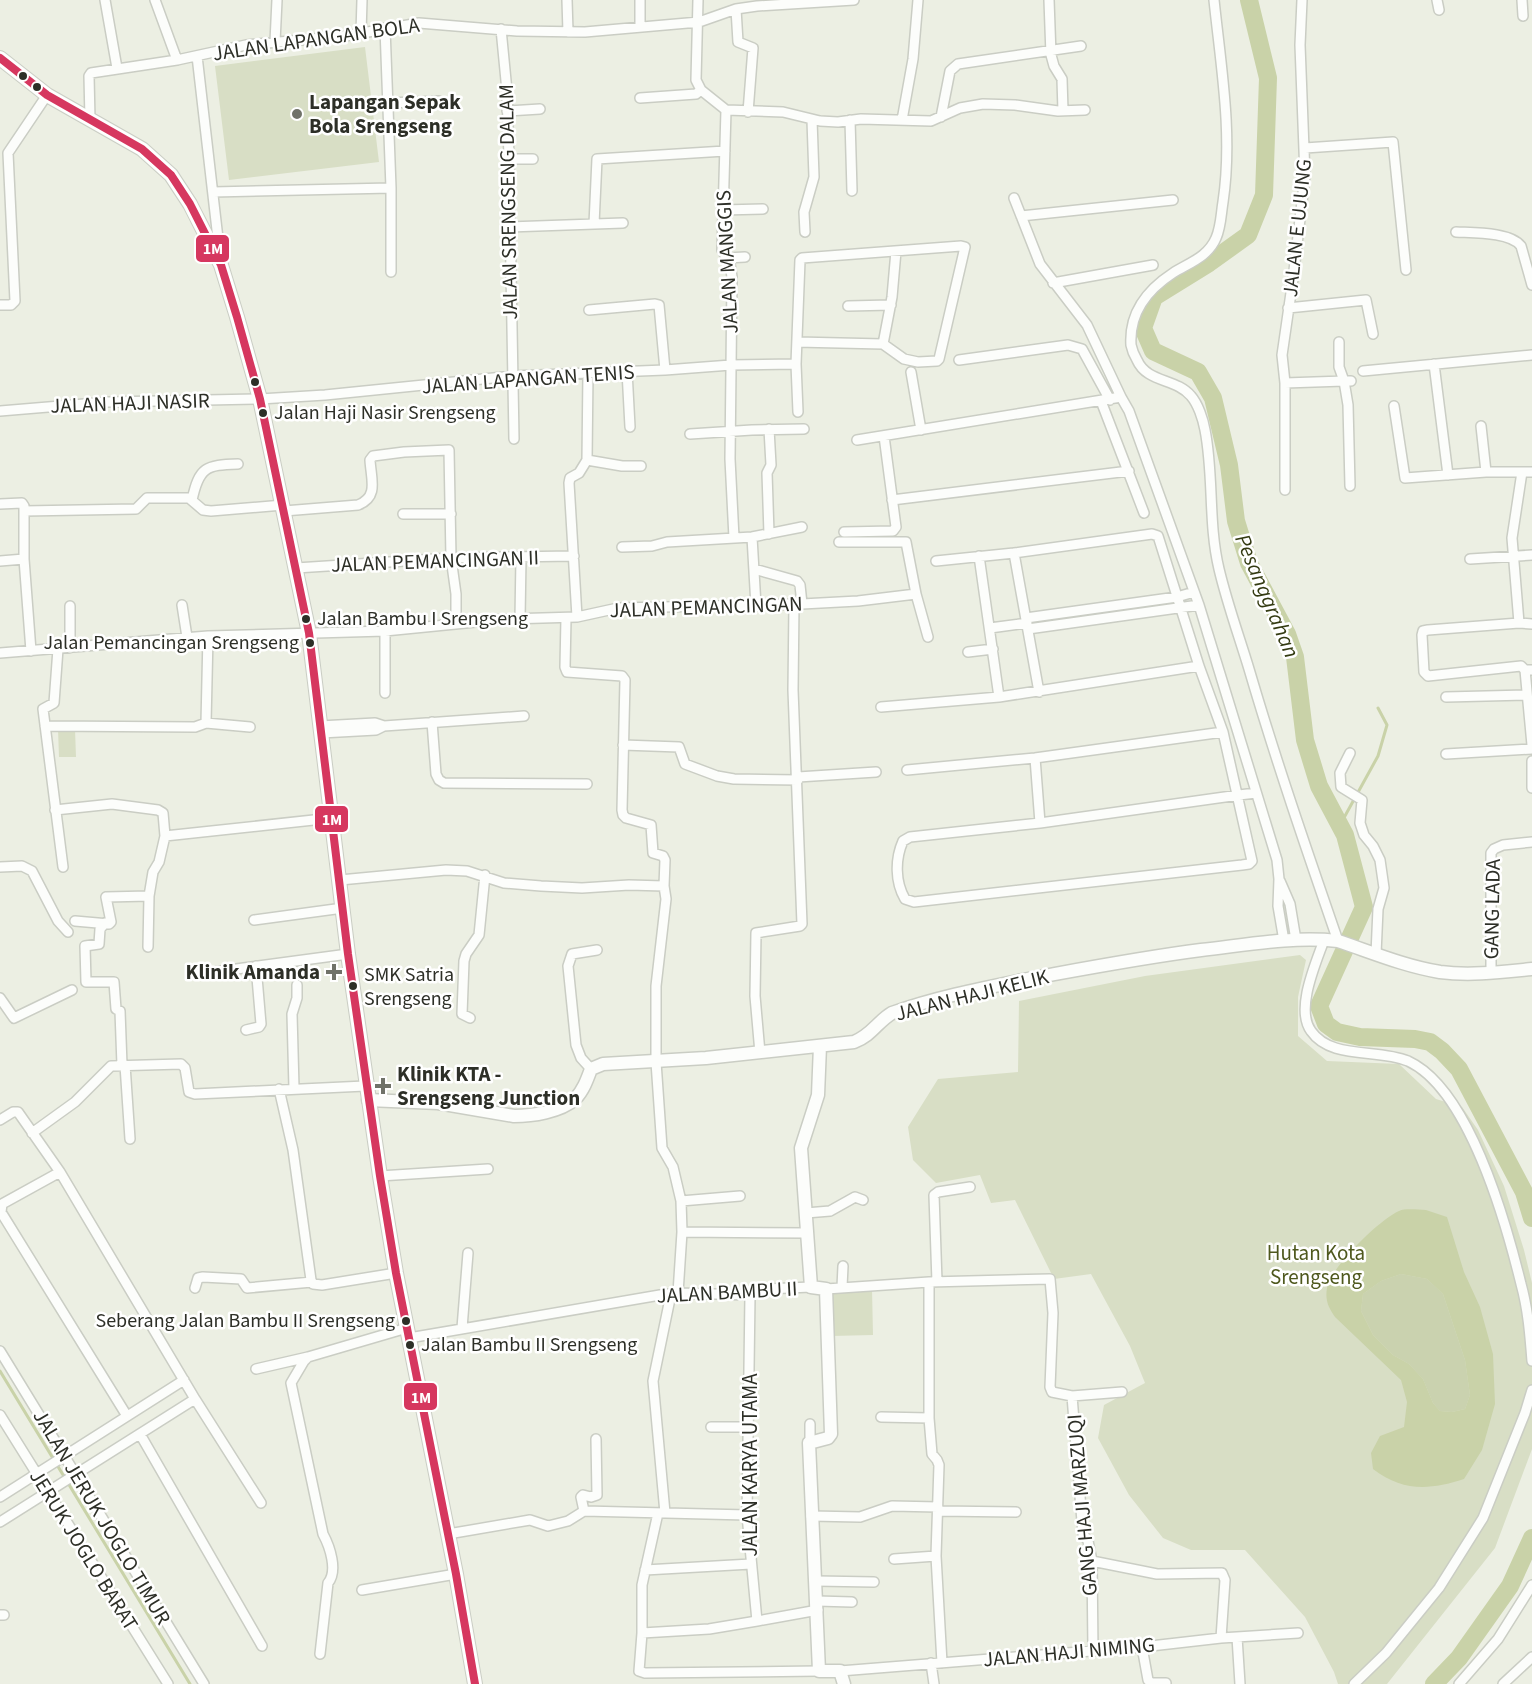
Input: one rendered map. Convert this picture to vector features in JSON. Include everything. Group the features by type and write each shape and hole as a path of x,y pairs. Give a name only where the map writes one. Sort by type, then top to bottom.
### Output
{"main road":[{"path":"0,58 47,95 142,149 171,175 190,204 221,265 237,317 260,399 309,633 348,954 380,1176 396,1273 456,1574 475,1684"}],"street":[{"path":"105,0 117,68"},
{"path":"155,0 177,60"},
{"path":"275,42 277,0"},
{"path":"361,33 362,0"},
{"path":"567,0 568,32"},
{"path":"640,0 640,26"},
{"path":"698,0 696,80 702,90 726,110 790,112 812,120 829,122 924,121 941,117 960,108 983,104 1063,111 1085,110"},
{"name":"JALAN LAPANGAN BOLA","path":"90,120 89,75 94,72 177,60 246,45 337,37 419,23 517,31 585,32 699,22 736,9 854,0"},
{"path":"902,120 913,59 918,0"},
{"path":"1049,0 1050,49 1054,66 1062,79 1063,111"},
{"path":"1214,0 1227,128 1225,186 1217,236 1212,248 1198,260 1173,273 1150,290 1138,305 1132,326 1131,348 1139,366 1152,377 1185,391 1192,397 1205,429 1211,525 1219,572 1275,756 1339,942"},
{"name":"JALAN E UJUNG","path":"1285,490 1285,383 1282,355 1304,196 1305,148 1300,45 1302,0"},
{"path":"1522,0 1523,16"},
{"path":"736,9 738,42 753,48 747,112"},
{"path":"385,28 391,188 391,272"},
{"name":"JALAN SRENGSENG DALAM","path":"501,28 509,159 514,439"},
{"path":"941,117 953,66 966,62 1081,46"},
{"path":"197,56 221,265"},
{"path":"640,98 696,94 702,90"},
{"path":"0,305 11,305 15,301 4,153 47,95"},
{"path":"388,103 439,101"},
{"path":"507,111 540,109"},
{"name":"JALAN MANGGIS","path":"726,110 722,250 730,264 732,277 730,477 734,538"},
{"path":"804,232 805,206 814,177 812,120"},
{"path":"850,120 852,191"},
{"name":"JALAN E UJUNG","path":"1305,148 1393,142 1406,270"},
{"path":"594,224 597,159 725,151"},
{"path":"509,159 533,159"},
{"path":"213,192 391,188"},
{"path":"1014,198 1040,264 1087,325 1129,411 1199,605 1277,860 1278,906 1290,940"},
{"path":"1021,216 1173,200"},
{"path":"722,210 763,209"},
{"path":"509,227 623,224"},
{"path":"1456,232 1507,236 1517,240 1521,246 1532,285"},
{"path":"1521,246 1532,243"},
{"path":"797,342 883,344 904,359 934,362 939,359 965,249 961,246 802,258 800,260 796,364 798,412"},
{"path":"883,344 891,305 896,250"},
{"path":"727,258 745,257"},
{"path":"1053,283 1153,265"},
{"name":"JALAN E UJUNG","path":"1288,308 1366,300 1373,334"},
{"path":"589,310 659,305 665,370"},
{"path":"848,306 891,305"},
{"path":"1339,342 1339,367 1348,381 1350,486"},
{"path":"959,360 1068,345 1082,349 1105,400 1144,513"},
{"path":"1363,371 1532,355"},
{"name":"JALAN LAPANGAN TENIS","path":"260,399 325,395 512,376 796,364"},
{"path":"1434,364 1448,475"},
{"path":"627,371 630,427"},
{"path":"577,617 569,480 581,471 587,460 588,372"},
{"path":"911,372 921,430"},
{"path":"1285,383 1348,381"},
{"path":"857,440 1121,397"},
{"name":"JALAN HAJI NASIR","path":"0,411 108,402 260,399"},
{"path":"1394,406 1405,478 1486,472 1527,472 1513,518 1512,555 1519,623"},
{"path":"1481,426 1486,472"},
{"path":"769,429 771,465 767,472 769,534"},
{"path":"690,434 804,429"},
{"path":"844,532 893,531 896,527 884,436"},
{"path":"24,511 136,509 147,498 189,498 204,510 211,511 358,505 370,498 372,491 370,460 373,456 448,449 451,452 451,558 456,594 456,624"},
{"path":"587,460 622,466 641,466"},
{"path":"192,500 198,478 206,469 212,465 238,464"},
{"path":"892,500 1129,471"},
{"path":"0,504 23,504 24,559 31,651"},
{"path":"403,514 451,514"},
{"path":"622,547 752,537 802,527"},
{"path":"936,561 1158,536 1199,666 1223,732 1239,795 1251,863 909,901 902,895 898,884 897,860 901,845 906,838 1040,823 1239,795 1256,793"},
{"path":"752,537 756,606"},
{"path":"839,542 906,542 916,594 928,637"},
{"path":"1014,553 1039,692"},
{"path":"1470,559 1532,555"},
{"name":"JALAN PEMANCINGAN II","path":"296,568 451,558 574,556"},
{"path":"979,556 999,697"},
{"path":"520,619 521,557"},
{"path":"0,561 24,559"},
{"path":"754,569 797,581 800,585 793,690 802,925 756,933 755,996 760,1053"},
{"path":"990,628 1027,623 1065,612 1177,597 1194,592"},
{"name":"JALAN PEMANCINGAN","path":"0,653 187,637 386,631 520,619 566,618 618,608 756,606 858,601 916,594"},
{"path":"182,605 187,637"},
{"path":"1027,623 1066,624 1199,605"},
{"path":"70,606 70,648"},
{"path":"1065,612 1066,624"},
{"path":"566,618 565,667 567,672 624,677 623,815 651,825 653,853 663,856 665,860 666,899 655,1002 656,1062 662,1148 673,1167 681,1201 682,1232 674,1293 653,1381 662,1513 645,1570 639,1671 645,1673 840,1671 844,1684"},
{"path":"1532,624 1519,623 1423,631 1424,672 1428,676 1521,666 1529,670 1527,695 1532,745"},
{"path":"385,693 386,631"},
{"path":"206,723 208,636"},
{"path":"58,649 54,703 43,708 63,867"},
{"path":"968,652 993,649"},
{"path":"881,707 1039,692 1199,666"},
{"path":"1446,697 1527,695"},
{"path":"321,729 376,730 384,726 524,716"},
{"path":"432,722 436,774 444,783 587,784"},
{"path":"45,726 195,727 206,723 250,727"},
{"path":"907,770 1035,758 1223,732"},
{"path":"623,745 679,747 685,764 727,778 798,778 876,772"},
{"path":"1446,754 1532,750"},
{"path":"1350,753 1340,772 1341,787 1362,800 1360,822 1364,836 1373,846 1380,860 1384,888 1378,909 1372,953"},
{"path":"1035,758 1040,823"},
{"path":"1532,761 1532,788"},
{"path":"55,810 112,804 158,810 163,813 165,836 159,862 153,872 149,896 148,946"},
{"path":"165,836 332,818"},
{"name":"GANG LADA","path":"1491,973 1491,853 1503,845 1532,842"},
{"path":"0,867 22,866 32,870 58,921 68,932"},
{"path":"340,880 446,870 467,871 504,883 541,886 582,888 628,885 664,886"},
{"path":"470,1018 462,1014 464,961 479,935 485,876"},
{"path":"75,921 109,924 111,922 106,897 149,896"},
{"path":"254,920 343,908"},
{"path":"105,923 100,929 99,944 85,946 86,982 114,982 116,1009 120,1011 130,1139"},
{"name":"JALAN HAJI KELIK","path":"591,1069 603,1064 760,1053 854,1042 868,1035 885,1017 904,1009 1005,984 1145,957 1290,940 1339,942 1414,967 1441,972 1491,973 1532,969"},
{"path":"1324,940 1310,982 1305,1010 1306,1023 1325,1045 1355,1052 1392,1055 1411,1063 1429,1077 1461,1116 1490,1179 1521,1285 1529,1325 1532,1361"},
{"path":"32,1133 75,1102 96,1083 106,1069 111,1066 124,1065 181,1064 185,1068 189,1092 195,1095 294,1088 367,1093 514,1116 526,1116 565,1106 575,1099 584,1087 591,1069 581,1058 576,1045 568,966 572,954 579,951 597,950"},
{"path":"199,974 348,954"},
{"path":"246,1030 259,1027 261,1024 256,966"},
{"path":"294,1088 292,1014 297,998 297,985"},
{"path":"0,998 12,1017 17,1018 72,990"},
{"path":"811,1287 801,1143 818,1095 820,1046"},
{"path":"279,1089 293,1150 309,1277 312,1282 322,1286 396,1273"},
{"path":"0,1120 13,1112 18,1112 60,1172 195,1399 261,1503"},
{"path":"380,1176 488,1169"},
{"path":"60,1172 2,1204 1,1212 127,1416"},
{"path":"942,1663 936,1556 939,1465 938,1460 932,1454 929,1418 934,1195 938,1192 969,1187"},
{"path":"681,1201 740,1196"},
{"path":"806,1213 830,1211 855,1197 863,1200"},
{"path":"682,1232 807,1233"},
{"path":"462,1328 468,1252"},
{"path":"842,1287 843,1266"},
{"path":"195,1288 198,1278 203,1277 241,1279 245,1288 312,1282"},
{"name":"JALAN BAMBU II","path":"256,1369 408,1333 462,1328 674,1293 750,1294 766,1289 811,1287 826,1289 1049,1278 1052,1288 1053,1313 1051,1390 1054,1394 1072,1395"},
{"path":"810,1442 828,1438 831,1434 826,1289"},
{"name":"JALAN KARYA UTAMA","path":"750,1294 747,1515 758,1621"},
{"name":"JALAN JERUK JOGLO TIMUR","path":"0,1351 204,1684"},
{"path":"308,1357 292,1379 290,1388 323,1534 331,1556 332,1576 328,1583 320,1654"},
{"path":"0,1497 184,1380"},
{"path":"1354,1684 1386,1653 1439,1588 1483,1518 1532,1390"},
{"path":"1072,1395 1122,1392"},
{"name":"GANG HAJI MARZUQI","path":"1072,1395 1083,1534 1088,1541 1092,1561 1093,1651"},
{"path":"0,1522 195,1399"},
{"name":"JERUK JOGLO BARAT","path":"0,1415 168,1684"},
{"path":"881,1417 929,1418"},
{"path":"810,1424 811,1516 818,1605 819,1671"},
{"path":"711,1427 748,1427"},
{"path":"140,1434 262,1646"},
{"path":"584,1511 581,1497 597,1495 596,1439"},
{"path":"811,1516 860,1517 892,1506 1016,1512"},
{"path":"448,1534 530,1520 548,1526 568,1521 584,1511 747,1515"},
{"path":"894,1558 936,1556"},
{"path":"1092,1561 1157,1574 1222,1573 1225,1580 1221,1638"},
{"path":"645,1570 751,1564"},
{"path":"362,1590 456,1574"},
{"path":"816,1581 874,1582"},
{"path":"1459,1684 1498,1639 1532,1585"},
{"path":"642,1633 710,1629 758,1621 818,1605 852,1602"},
{"name":"JALAN HAJI NIMING","path":"840,1671 1298,1633"},
{"path":"1236,1637 1240,1684"},
{"path":"1142,1647 1148,1680 1154,1683 1166,1683"},
{"path":"1503,1684 1532,1657"},
{"path":"931,1663 934,1684"}],"green space":[{"name":"Lapangan Sepak Bola Srengseng","path":"365,47 379,162 229,180 215,66"},
{"path":"58,729 75,729 76,757 59,757"},
{"name":"Hutan Kota Srengseng","path":"1300,955 1306,960 1298,997 1298,1036 1327,1061 1399,1064 1436,1099 1462,1107 1478,1130 1504,1186 1532,1283 1532,1449 1495,1548 1387,1684 1338,1684 1305,1617 1245,1550 1191,1550 1163,1538 1129,1495 1098,1438 1104,1405 1145,1383 1130,1346 1091,1274 1054,1279 1015,1200 991,1203 980,1175 936,1183 913,1160 908,1127 938,1079 1018,1072 1019,1001 1145,976"},
{"path":"872,1289 873,1335 831,1336 830,1290"}],"shaded area":[{"path":"1426,1210 1447,1217 1464,1272 1480,1307 1493,1354 1495,1404 1482,1450 1464,1479 1440,1485 1417,1487 1395,1482 1373,1469 1371,1453 1380,1436 1404,1427 1407,1402 1401,1380 1335,1317 1328,1303 1326,1292 1337,1268 1380,1224 1399,1211","holes":["1401,1274 1427,1279 1443,1294 1465,1360 1470,1395 1465,1409 1452,1412 1440,1411 1433,1403 1423,1379 1409,1364 1393,1355 1373,1335 1361,1311 1363,1294 1381,1281"]},
{"path":"1401,1274 1427,1279 1443,1294 1465,1360 1470,1395 1465,1409 1452,1412 1440,1411 1433,1403 1423,1379 1409,1364 1393,1355 1373,1335 1361,1311 1363,1294 1381,1281"}],"waterway":[{"name":"Pesanggrahan","path":"1249,0 1268,78 1264,195 1248,235 1209,263 1154,297 1143,328 1153,351 1198,372 1213,398 1229,465 1236,521 1249,563 1287,634 1295,657 1305,740 1319,786 1345,835 1364,907 1319,1006 1326,1024 1337,1032 1360,1037 1415,1039 1430,1042 1442,1051 1459,1069 1524,1192 1532,1218"},
{"path":"1340,825 1378,756 1387,725 1378,708"},
{"path":"0,1371 190,1684"},
{"name":"Pesanggrahan","path":"1434,1684 1459,1658 1510,1586 1532,1538"}],"transit line":[{"name":"1M","path":"0,58 47,95 142,149 171,175 190,204 221,265 237,317 260,399 309,633 348,954 380,1176 396,1273 456,1574 475,1684"}],"place":[{"name":"Lapangan Sepak Bola Srengseng","path":"297,114"},
{"name":"Jalan Haji Nasir Srengseng","path":"263,413"},
{"name":"Jalan Bambu I Srengseng","path":"306,619"},
{"name":"Jalan Pemancingan Srengseng","path":"310,643"},
{"name":"Klinik Amanda","path":"334,972"},
{"name":"SMK Satria Srengseng","path":"353,986"},
{"name":"Klinik KTA - Srengseng Junction","path":"383,1086"},
{"name":"Seberang Jalan Bambu II Srengseng","path":"406,1321"},
{"name":"Jalan Bambu II Srengseng","path":"410,1345"}]}
